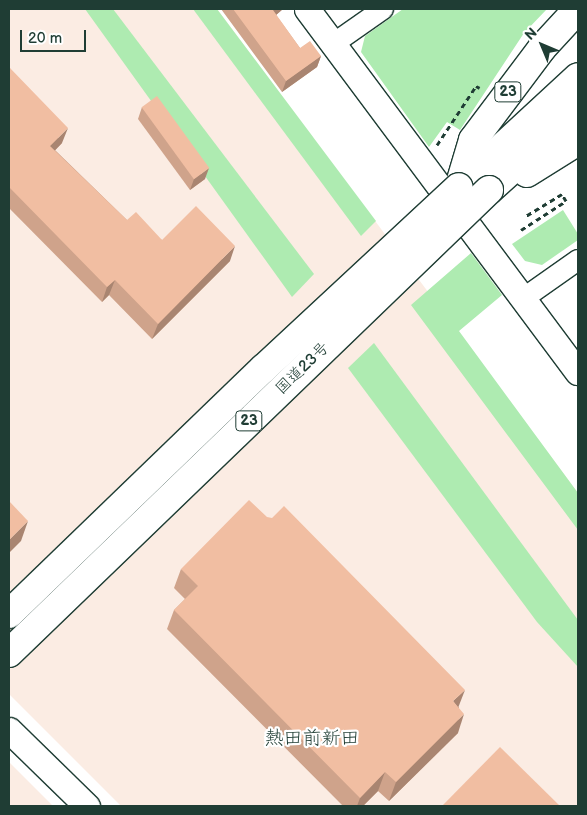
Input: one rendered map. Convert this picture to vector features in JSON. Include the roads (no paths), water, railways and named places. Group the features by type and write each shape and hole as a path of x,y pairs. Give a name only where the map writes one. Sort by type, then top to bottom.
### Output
{"highway":[{"name":"23","path":"459,188 473,140 542,48 578,9"},
{"name":"国道23号","path":"9,614 263,369 578,77"},
{"name":"国道23号","path":"9,653 489,190 578,110"},
{"name":"23","path":"489,190 527,173 578,141"}],"street":[{"path":"307,9 578,372"},
{"path":"333,44 383,9"},
{"path":"524,298 578,260"},
{"path":"9,730 87,806"}],"district":[{"name":"熱田前新田","path":"312,739"}]}
